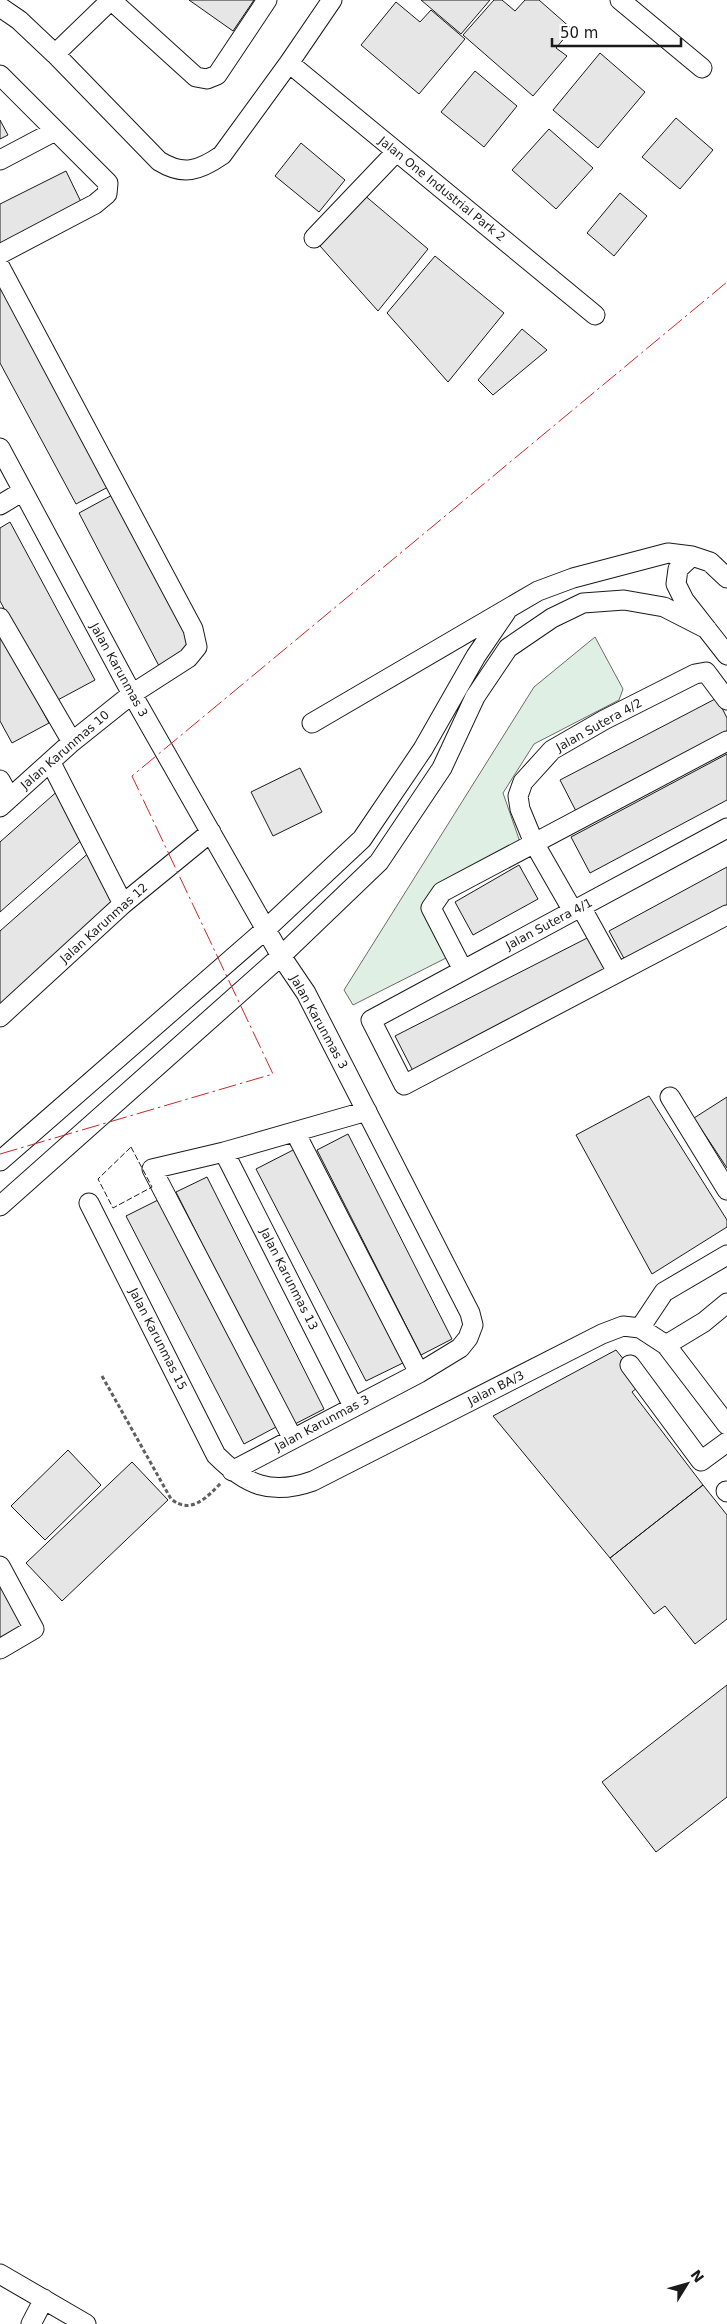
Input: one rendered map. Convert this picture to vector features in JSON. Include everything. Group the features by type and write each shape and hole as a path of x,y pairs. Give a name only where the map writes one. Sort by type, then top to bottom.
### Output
{"street":[{"path":"55,54 111,0 196,77 207,79 217,75 267,0"},
{"path":"0,8 19,20 55,54 159,161 172,169 189,171 208,164 222,155 289,64 332,0"},
{"path":"620,0 702,68"},
{"name":"Jalan One Industrial Park 2","path":"289,64 595,314"},
{"path":"0,75 108,183 108,194 95,204 0,254"},
{"path":"0,160 54,131"},
{"path":"314,238 396,152"},
{"name":"Jalan Karunmas 10","path":"0,267 193,629 197,647 188,658 132,694 72,742 5,802"},
{"name":"Jalan Karunmas 3","path":"0,448 132,694 266,930 306,992 470,1313 473,1325 468,1338 460,1348 419,1372 232,1471"},
{"path":"0,505 24,491"},
{"path":"312,723 538,592 573,578 668,553 692,556 710,562 727,578"},
{"path":"692,556 678,568 676,584 684,600 727,655"},
{"path":"0,1206 282,956 379,862 442,768 475,697 508,648 552,618 583,604 624,600 664,607 706,628"},
{"path":"506,612 552,618"},
{"path":"0,1161 266,930 362,839 423,749 476,656 506,612"},
{"path":"0,618 72,742"},
{"name":"Jalan Sutera 4/2","path":"617,972 534,843 520,809 518,796 523,782 537,764 552,750 604,720 695,674 706,672 727,700"},
{"path":"464,970 431,908 442,892 727,741"},
{"path":"51,762 123,904"},
{"path":"0,780 5,802"},
{"name":"Jalan Sutera 4/1","path":"617,972 404,1085 371,1020 727,828"},
{"name":"Jalan Karunmas 12","path":"0,1017 123,904 211,832"},
{"path":"617,972 727,915"},
{"path":"670,1098 727,1190"},
{"path":"293,1439 152,1169 224,1152 367,1111"},
{"path":"295,1132 419,1372"},
{"name":"Jalan Karunmas 13","path":"224,1152 353,1406"},
{"name":"Jalan Karunmas 15","path":"89,1203 216,1455 232,1471"},
{"path":"727,1255 664,1292 640,1328 666,1345 727,1425"},
{"path":"666,1345 704,1322 727,1302"},
{"name":"Jalan BA/3","path":"232,1471 276,1490 294,1488 322,1477 602,1334 623,1326 640,1328"},
{"path":"630,1366 701,1461 727,1442"},
{"path":"0,1566 34,1629 0,1649"},
{"path":"0,2274 86,2324"},
{"path":"31,2324 44,2299"}],"path":[{"path":"102,1376 171,1499 179,1505 188,1507 198,1502 232,1471"}],"green space":[{"path":"595,637 623,689 619,700 534,744 503,793 520,842 437,888 450,956 353,1005 344,990 534,687"}],"building":[{"path":"189,0 254,0 233,31"},
{"path":"421,0 490,0 461,34"},
{"path":"494,0 502,0 515,11 525,0 539,0 572,29 556,48 567,56 533,96 463,35"},
{"path":"396,2 420,22 431,10 465,39 419,94 361,45"},
{"path":"600,53 645,92 598,148 553,110"},
{"path":"475,71 517,106 484,147 441,112"},
{"path":"676,118 713,150 680,189 642,157"},
{"path":"0,120 8,135 0,139"},
{"path":"549,129 593,168 556,209 512,170"},
{"path":"301,143 345,180 319,212 275,176"},
{"path":"66,171 83,206 0,248 0,204"},
{"path":"620,193 647,216 614,256 587,233"},
{"path":"363,194 428,249 378,311 320,246"},
{"path":"435,256 504,313 448,382 387,313"},
{"path":"0,281 110,486 76,504 0,363"},
{"path":"522,329 547,350 493,395 478,380"},
{"path":"114,494 195,647 159,666 79,513"},
{"path":"10,522 95,680 54,702 0,601 0,528"},
{"path":"0,632 49,723 12,743 0,721"},
{"path":"717,698 727,718 727,738 578,815 560,780"},
{"path":"727,754 727,800 590,873 571,837"},
{"path":"300,768 322,812 273,836 251,792"},
{"path":"61,788 85,837 0,912 0,842"},
{"path":"92,850 115,901 0,1005 0,931"},
{"path":"519,865 538,899 473,935 455,902"},
{"path":"727,867 727,910 627,964 609,931"},
{"path":"593,935 611,970 413,1071 395,1036"},
{"path":"649,1096 727,1220 727,1227 652,1274 576,1135"},
{"path":"727,1097 727,1168 694,1118"},
{"path":"348,1134 452,1339 421,1355 317,1150"},
{"path":"297,1148 407,1361 366,1381 256,1169"},
{"path":"207,1177 324,1409 293,1425 176,1192"},
{"path":"160,1199 278,1426 244,1444 126,1216"},
{"path":"616,1350 643,1383 632,1392 703,1485 610,1558 493,1416"},
{"path":"68,1450 101,1485 45,1540 11,1506"},
{"path":"132,1462 168,1500 62,1601 26,1563"},
{"path":"703,1485 727,1515 727,1619 695,1644 665,1606 654,1614 610,1558"},
{"path":"0,1574 28,1625 0,1640"},
{"path":"727,1685 727,1797 656,1852 602,1782"}],"fence":[{"path":"131,1147 152,1187 113,1208 98,1179 131,1147"}],"power":[{"path":"0,1154 273,1074 132,776 727,282"}]}
